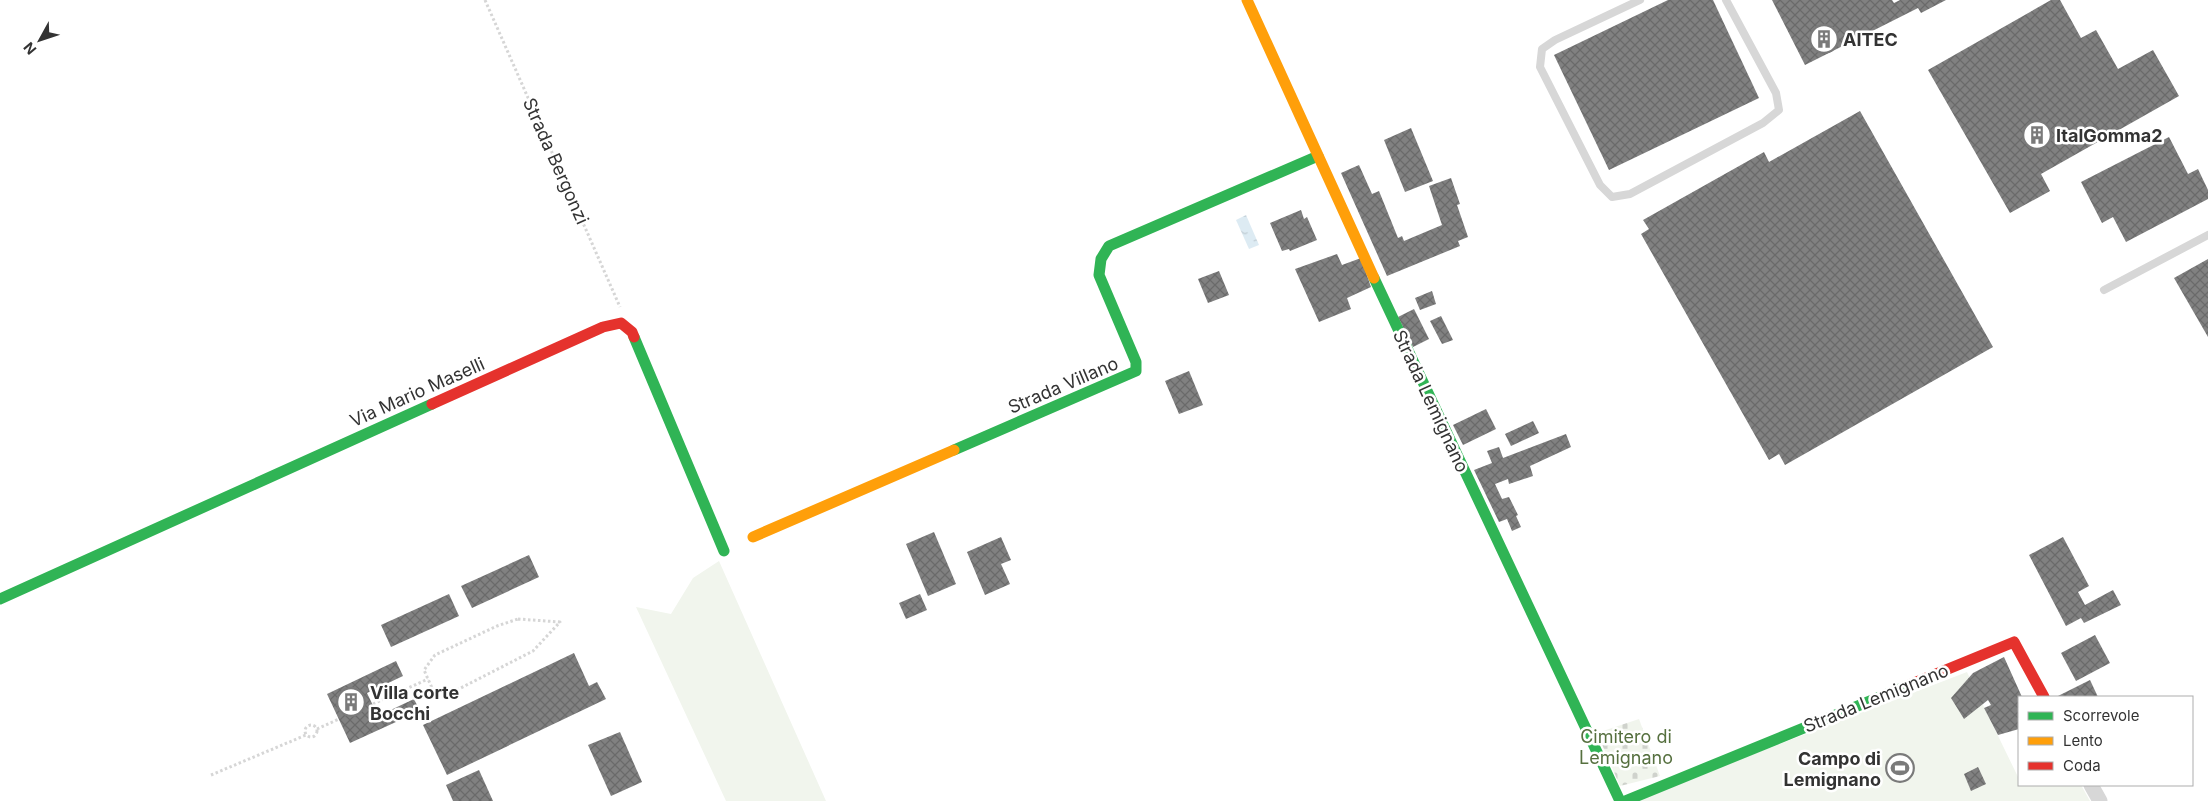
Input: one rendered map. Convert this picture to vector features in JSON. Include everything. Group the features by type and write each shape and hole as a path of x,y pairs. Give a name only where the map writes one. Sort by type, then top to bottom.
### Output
{"street":[{"name":"Strada Lemignano","path":"1247,0 1620,801"},
{"name":"Strada Villano","path":"753,538 1136,371 1136,362 1099,275 1103,254 1109,246 1318,156"},
{"path":"621,323 632,332 724,551"},
{"name":"Via Mario Maselli","path":"0,599 603,327 621,323"},
{"name":"Strada Lemignano","path":"1625,801 2014,642 2043,696"},
{"path":"2092,786 2100,801"}],"lane":[{"path":"1640,0 1555,40 1542,50 1540,67 1600,185 1612,197 1630,194 1763,123 1779,110 1776,93 1726,0"},
{"path":"2104,290 2208,235"}],"path":[{"name":"Strada Bergonzi","path":"485,0 622,310 621,323"},
{"path":"518,619 560,622 533,651 449,694 432,688 428,680 424,670 435,655 497,626 518,619"},
{"path":"373,704 428,680"},
{"path":"317,729 339,719"},
{"path":"306,735 305,731 308,726 314,726 317,729"},
{"path":"211,775 306,735 313,737 316,735 317,729"}],"green space":[{"path":"719,561 826,801 726,801 636,607 671,614 693,578"},
{"path":"1967,672 2018,777 2018,786 2082,786 2090,801 1632,801"},
{"name":"Cimitero di Lemignano","path":"1639,719 1660,776 1620,786 1597,733"}],"water":[{"path":"1246,215 1259,245 1249,249 1236,220"}],"building":[{"path":"1668,0 1713,0 1759,98 1609,170 1554,55"},
{"name":"AITEC","path":"1772,0 1892,0 1894,3 1900,0 1946,0 1921,13 1918,8 1805,65"},
{"name":"ItalGomma2","path":"2051,0 2060,0 2081,38 2096,30 2118,69 2153,50 2179,96 2041,174 2050,191 2010,213 1928,70"},
{"path":"1860,111 1993,347 1785,465 1779,454 1769,460 1641,234 1649,229 1643,220 1764,152 1769,162"},
{"path":"1411,128 1433,181 1405,192 1384,140"},
{"path":"2169,137 2188,174 2198,169 2208,190 2208,199 2126,242 2113,217 2102,223 2081,182"},
{"path":"1359,165 1372,194 1379,191 1398,238 1402,236 1404,241 1442,225 1429,186 1451,178 1460,204 1457,205 1468,237 1458,241 1460,246 1387,276 1341,173"},
{"path":"1301,210 1304,219 1307,217 1317,240 1290,251 1289,249 1282,251 1270,223"},
{"path":"1337,254 1342,265 1361,258 1371,287 1347,298 1351,309 1319,322 1295,269"},
{"path":"2208,259 2208,337 2174,278"},
{"path":"1219,271 1229,295 1208,303 1198,279"},
{"path":"1432,291 1436,304 1420,310 1415,298"},
{"path":"1414,309 1429,339 1413,347 1398,317"},
{"path":"1441,316 1453,340 1442,344 1430,321"},
{"path":"1189,371 1203,405 1179,414 1165,381"},
{"path":"1486,409 1496,429 1463,445 1453,425"},
{"path":"1533,421 1539,433 1511,446 1505,434"},
{"path":"1566,434 1571,447 1530,466 1533,476 1509,484 1508,479 1495,484 1502,499 1509,497 1518,515 1516,516 1521,527 1512,531 1507,519 1499,522 1474,470 1492,463 1487,451 1499,447 1503,458"},
{"path":"934,532 956,584 928,596 906,544"},
{"path":"1001,537 1011,560 1001,564 1010,584 985,595 967,552"},
{"path":"2063,537 2089,586 2078,592 2085,605 2113,590 2121,605 2084,623 2081,618 2066,626 2029,555"},
{"path":"529,555 539,577 472,608 461,586"},
{"path":"449,594 459,616 391,647 381,625"},
{"path":"920,594 927,610 906,619 899,603"},
{"path":"2095,635 2110,663 2076,681 2061,653"},
{"path":"574,653 589,686 597,682 606,699 447,775 423,725"},
{"path":"2004,657 2022,696 2018,696 2018,729 1998,735 1984,708 1991,705 1988,700 1964,719 1951,698 1973,673"},
{"name":"Villa corte Bocchi","path":"396,661 403,676 367,693 378,716 414,699 420,711 350,743 327,694"},
{"path":"2090,680 2098,696 2058,696"},
{"path":"620,732 642,782 611,796 588,745"},
{"path":"1978,767 1986,784 1971,791 1964,774"},
{"path":"479,770 493,801 453,801 446,785"}],"traffic: fast":[{"path":"954,450 1136,371 1136,362 1099,275 1101,259 1109,246 1318,156"},
{"path":"1374,278 1620,801"},
{"path":"634,337 724,551"},
{"path":"0,599 432,404"},
{"path":"1625,801 1909,685"}],"traffic: slow":[{"path":"1247,0 1374,278"},
{"path":"753,537 954,450"}],"traffic: jam":[{"path":"432,404 603,327 621,323 632,332 634,337"},
{"path":"1909,685 2014,642 2043,696"}],"place":[{"name":"AITEC","path":"1824,39"},
{"name":"ItalGomma2","path":"2037,135"},
{"name":"Villa corte Bocchi","path":"351,702"},
{"name":"Campo di Lemignano","path":"1900,768"}]}
